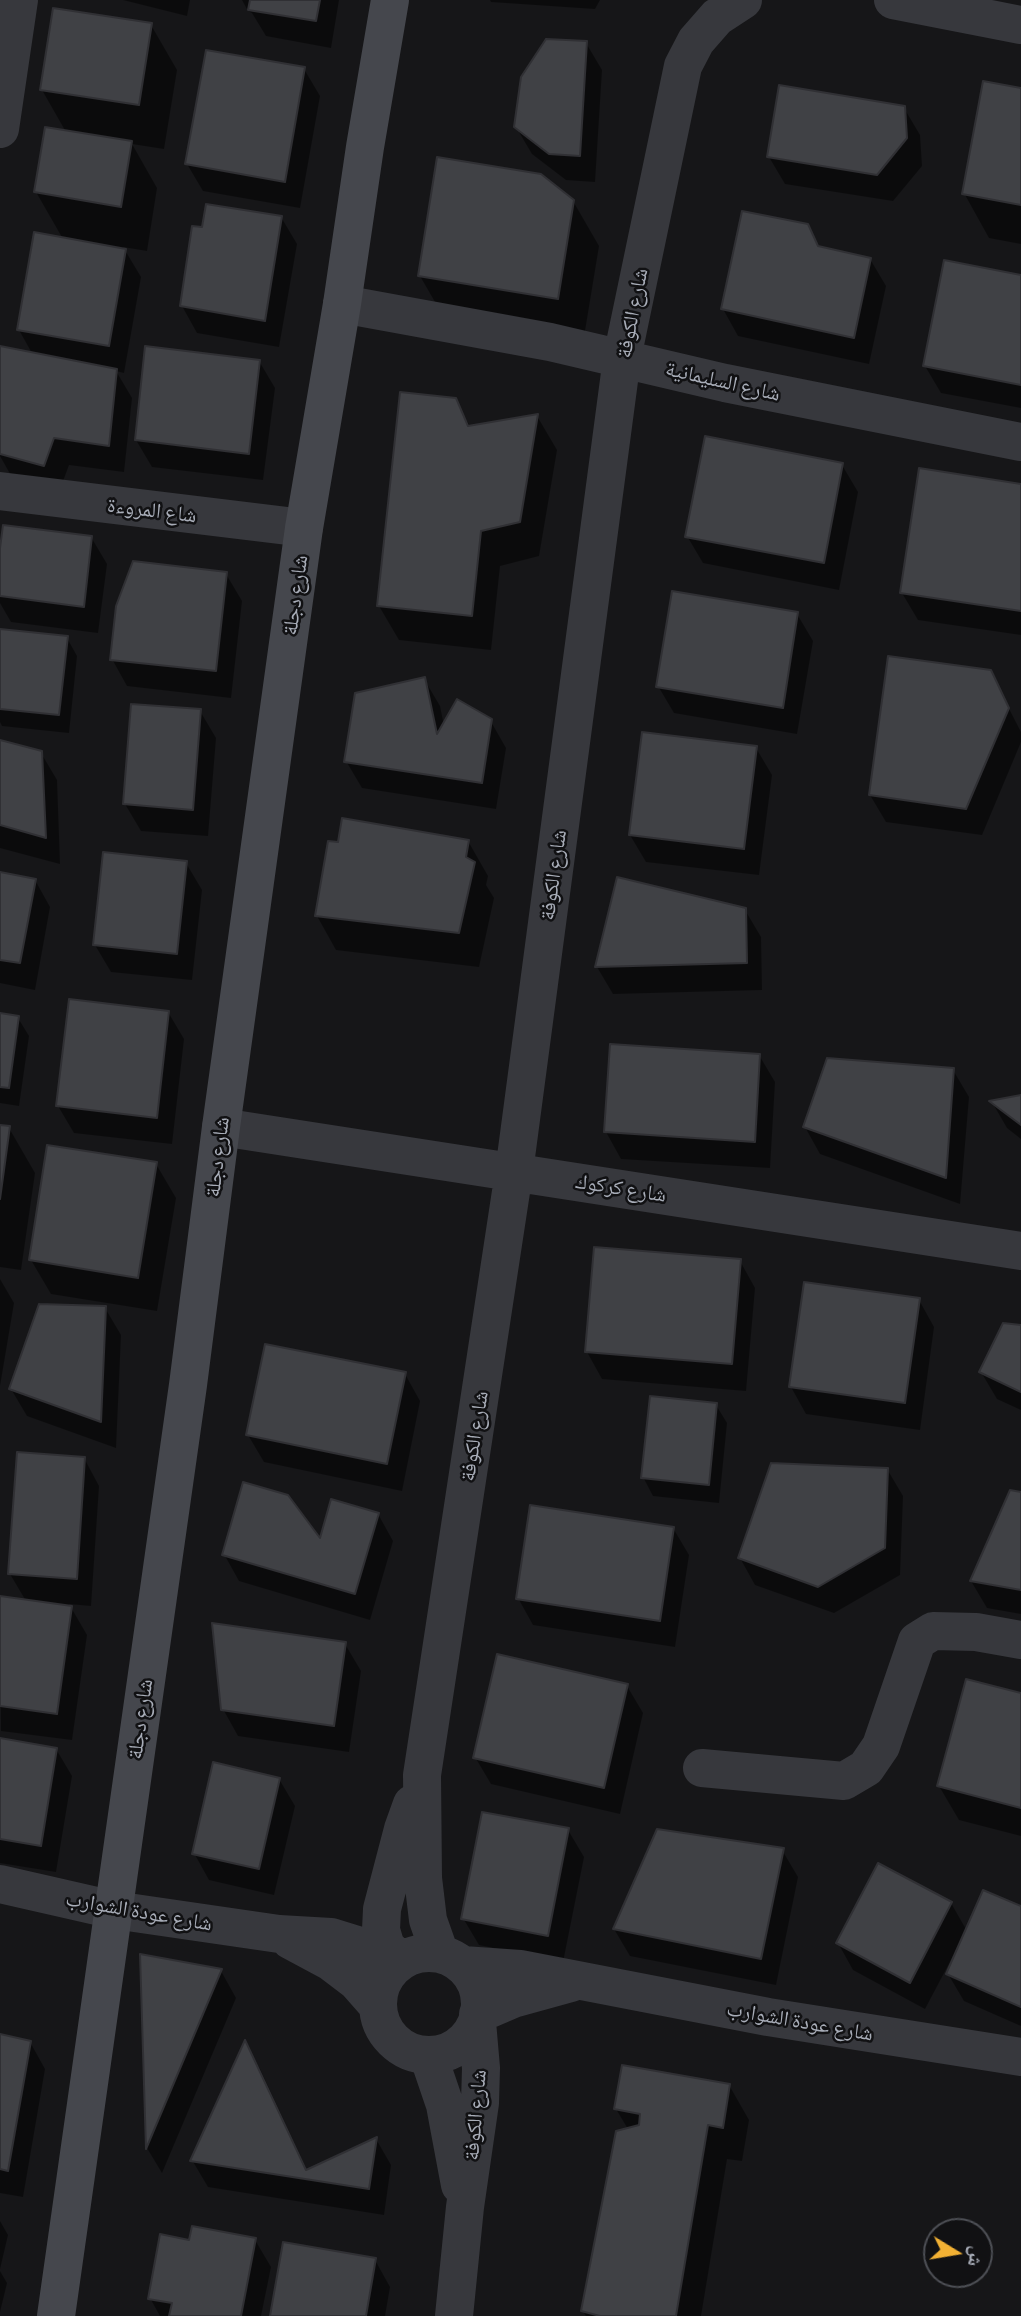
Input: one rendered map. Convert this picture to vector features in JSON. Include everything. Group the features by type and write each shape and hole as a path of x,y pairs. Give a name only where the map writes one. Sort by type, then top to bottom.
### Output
{"street":[{"path":"0,129 19,0"},
{"name":"شارع دجلة","path":"56,2316 188,1385 304,528 390,0"},
{"name":"شارع الكوفة","path":"451,1960 428,1920 423,1878 422,1776 514,1172 622,358 683,66 696,41 716,17 743,0"},
{"path":"893,0 1021,25"},
{"name":"شارع السليمانية","path":"342,304 550,342 725,383 1021,442"},
{"name":"شاع المروءة","path":"0,491 304,528"},
{"name":"شارع كركوك","path":"221,1127 1021,1251"},
{"path":"702,1768 844,1781 866,1768 881,1746 917,1642 933,1631 976,1632 1021,1640"},
{"name":"شارع الكوفة","path":"399,1962 386,1947 382,1930 382,1909 403,1829 422,1776"},
{"name":"شارع عودة الشوارب","path":"0,1884 114,1910 279,1934 331,1937 355,1943 399,1962"},
{"name":"شارع عودة الشوارب","path":"279,1934 331,1962 356,1981 378,2006"},
{"path":"418,1953 451,1960 472,1977 478,1991 477,2018 469,2036 443,2053 428,2055 399,2045 388,2034 381,2021 379,1992 384,1979 399,1962 418,1953"},
{"name":"شارع عودة الشوارب","path":"451,1960 520,1969 768,2017 1021,2057"},
{"name":"شارع عودة الشوارب","path":"477,2018 513,1999 580,1981"},
{"name":"شارع الكوفة","path":"453,2316 480,2103 481,2068 477,2018"},
{"name":"شارع الكوفة","path":"428,2055 445,2105 465,2207"}],"building":[{"path":"250,0 320,0 316,21 248,10"},
{"path":"53,8 152,23 139,105 40,90"},
{"path":"546,39 587,41 580,156 549,154 514,127 521,77"},
{"path":"206,50 305,67 285,182 185,164"},
{"path":"983,81 1021,88 1021,205 962,194"},
{"path":"779,85 905,106 907,138 877,175 767,157"},
{"path":"45,127 132,141 121,207 34,192"},
{"path":"437,157 541,174 574,200 558,299 418,276"},
{"path":"206,204 282,216 265,321 180,306 192,226 202,227"},
{"path":"742,211 808,224 818,246 871,258 854,338 721,309"},
{"path":"34,232 126,249 109,346 17,330"},
{"path":"944,260 1021,275 1021,385 923,366"},
{"path":"0,346 117,369 109,446 54,438 44,466 0,454"},
{"path":"145,346 260,360 249,454 135,440"},
{"path":"400,392 456,398 468,426 538,414 520,522 481,531 472,616 377,606"},
{"path":"705,436 843,463 824,563 685,537"},
{"path":"919,468 1021,484 1021,611 900,593"},
{"path":"3,525 92,536 84,607 0,596"},
{"path":"133,561 227,572 216,671 110,660 116,606"},
{"path":"672,591 798,612 783,708 656,687"},
{"path":"0,629 68,636 59,715 0,709"},
{"path":"888,656 991,670 1009,708 966,809 869,795"},
{"path":"425,677 437,734 457,699 492,719 482,783 344,762 355,693"},
{"path":"131,704 201,709 193,810 123,804"},
{"path":"642,732 757,746 744,849 629,835"},
{"path":"0,740 42,751 46,838 0,825"},
{"path":"342,818 469,840 466,857 475,862 459,933 315,916 328,841 338,842"},
{"path":"103,852 187,861 177,954 93,945"},
{"path":"0,872 36,879 20,963 0,960"},
{"path":"617,877 746,908 747,963 595,967"},
{"path":"69,999 169,1011 157,1118 56,1106"},
{"path":"0,1013 19,1016 9,1088 0,1087"},
{"path":"610,1044 760,1054 755,1142 604,1132"},
{"path":"827,1058 954,1068 946,1178 803,1127"},
{"path":"1021,1095 1021,1125 989,1101"},
{"path":"0,1125 10,1126 0,1199"},
{"path":"47,1145 157,1162 138,1278 29,1260"},
{"path":"594,1247 741,1259 732,1364 585,1352"},
{"path":"804,1282 920,1298 905,1403 789,1387"},
{"path":"39,1304 106,1306 101,1422 9,1389"},
{"path":"1003,1323 1021,1325 1021,1392 979,1372"},
{"path":"265,1344 406,1372 387,1464 246,1435"},
{"path":"650,1396 717,1403 709,1485 641,1478"},
{"path":"17,1452 85,1457 77,1579 8,1574"},
{"path":"771,1463 888,1468 885,1548 818,1587 738,1558"},
{"path":"243,1482 288,1495 320,1538 331,1499 379,1513 355,1594 222,1555"},
{"path":"1010,1490 1021,1492 1021,1590 970,1581"},
{"path":"530,1505 674,1527 660,1621 516,1599"},
{"path":"0,1596 72,1606 57,1714 0,1706"},
{"path":"212,1623 346,1642 334,1726 221,1710"},
{"path":"497,1654 628,1684 604,1788 473,1758"},
{"path":"966,1679 1021,1693 1021,1808 937,1786"},
{"path":"0,1738 57,1748 41,1846 0,1839"},
{"path":"213,1762 280,1778 259,1869 192,1854"},
{"path":"482,1812 569,1828 548,1936 461,1919"},
{"path":"657,1829 784,1848 761,1959 613,1929"},
{"path":"878,1863 952,1902 910,1983 836,1943"},
{"path":"983,1890 1021,1906 1021,2007 946,1974"},
{"path":"140,1954 222,1969 146,2149"},
{"path":"0,2034 31,2041 8,2171 0,2169"},
{"path":"245,2040 306,2170 377,2137 369,2189 190,2161"},
{"path":"622,2065 730,2084 723,2128 708,2125 676,2316 600,2316 581,2311 616,2131 639,2125 640,2114 614,2109"},
{"path":"192,2226 256,2238 241,2316 169,2316 172,2303 148,2299 160,2234 189,2240"},
{"path":"283,2242 376,2258 366,2316 270,2316"}]}
